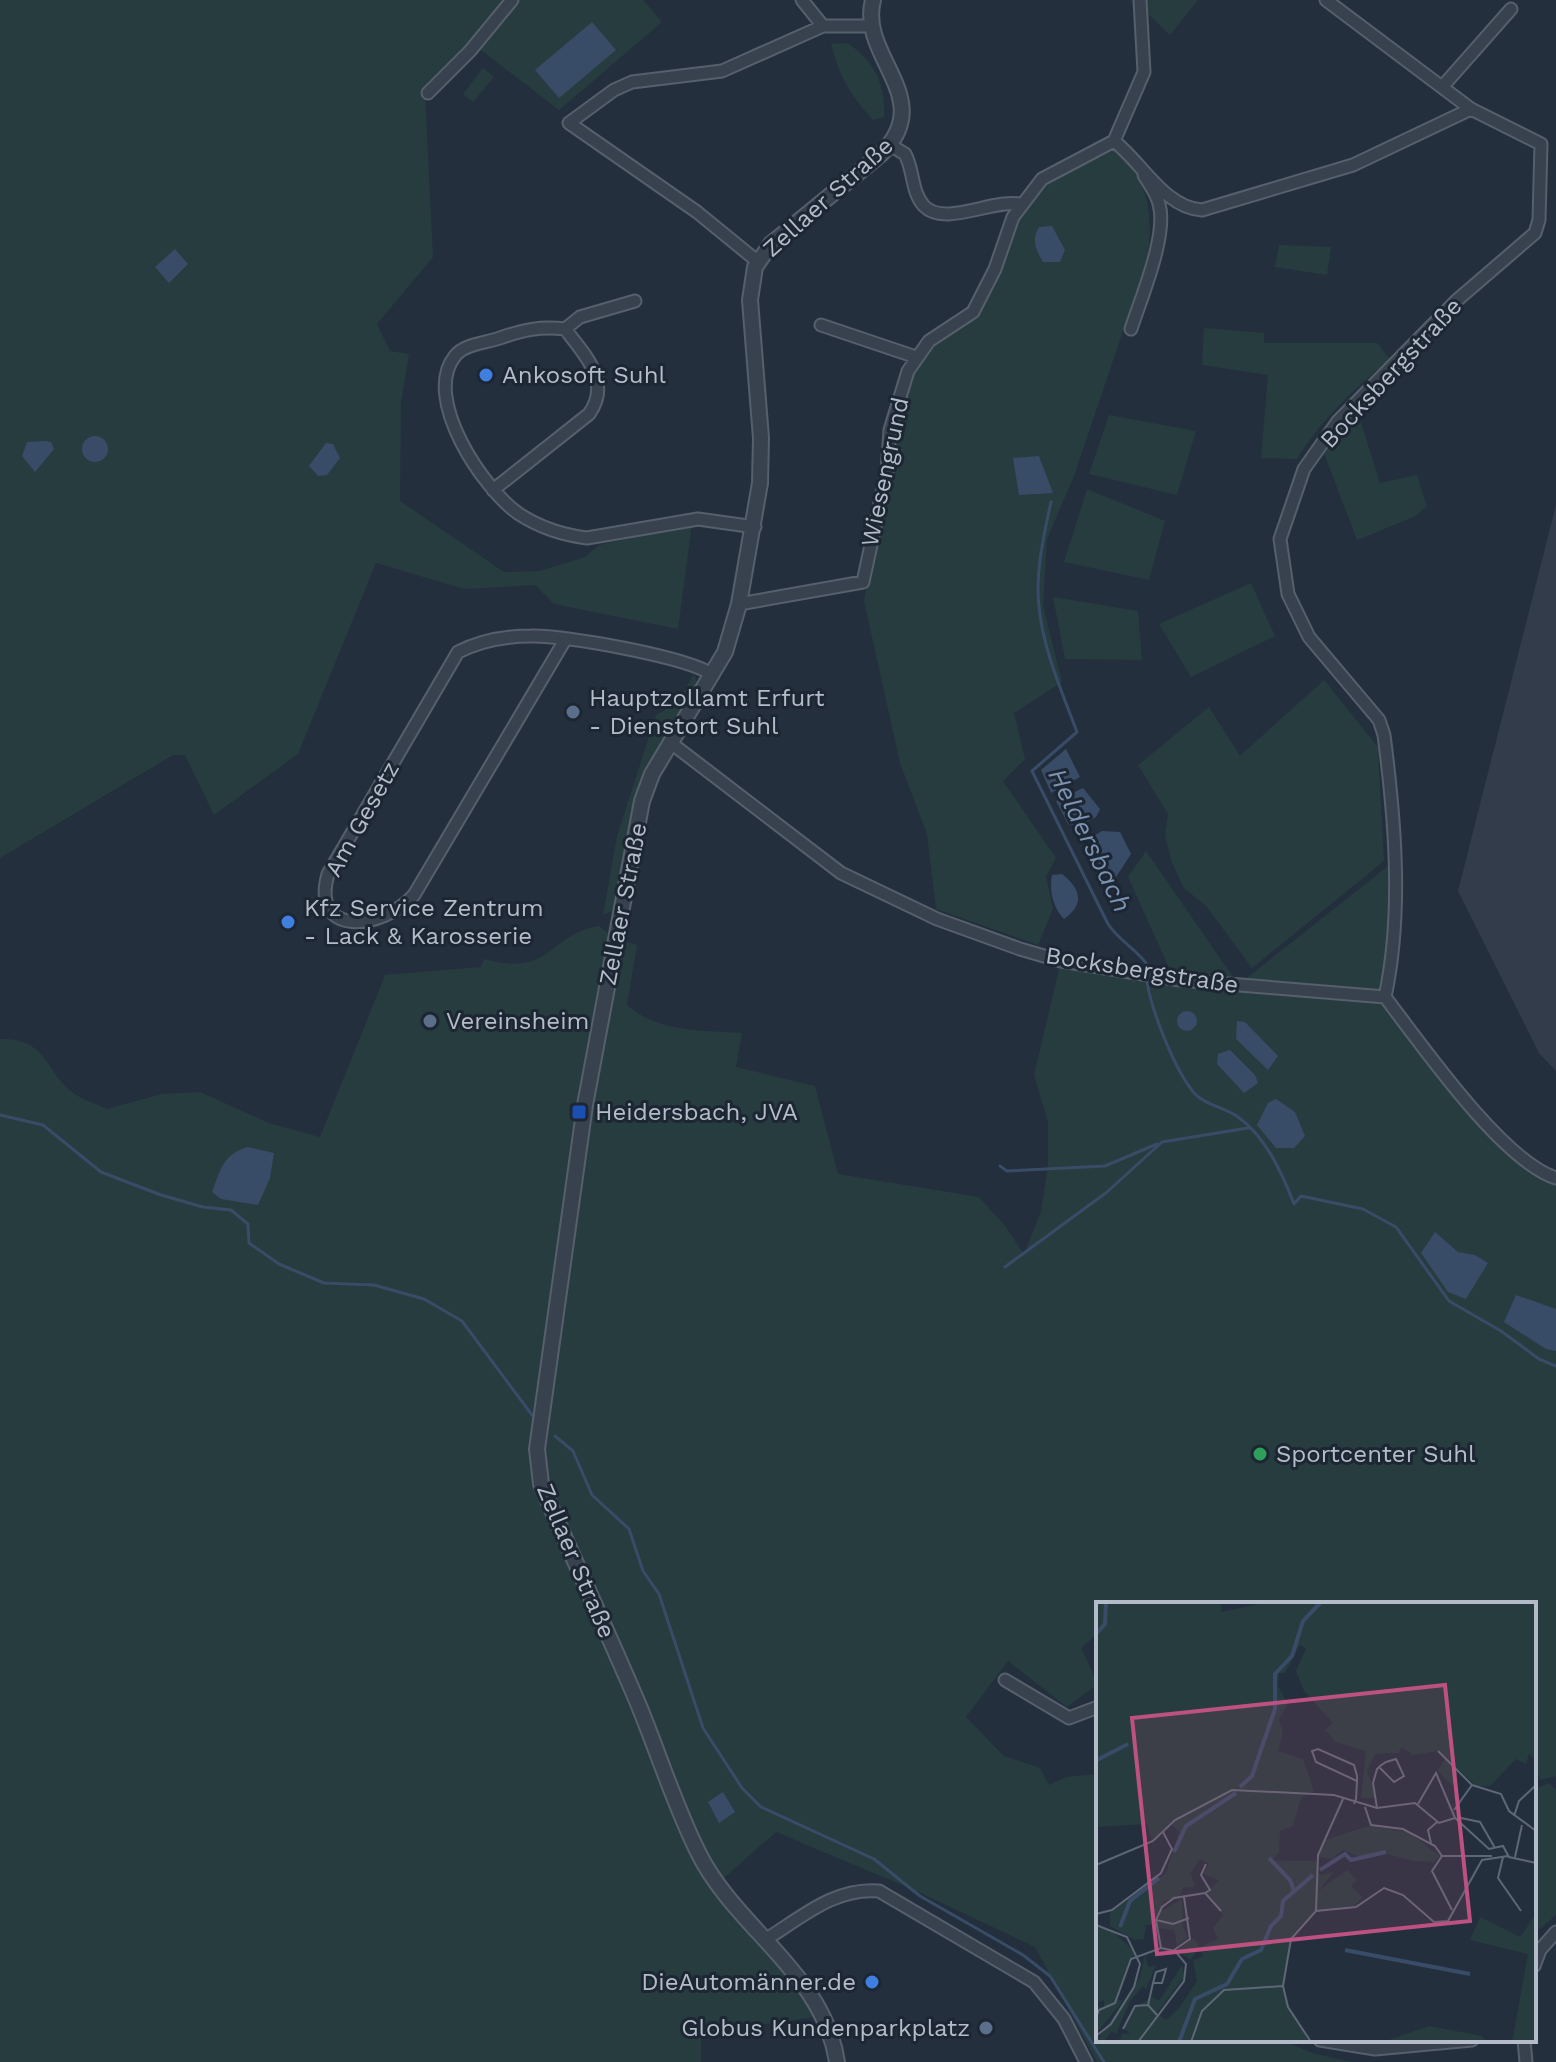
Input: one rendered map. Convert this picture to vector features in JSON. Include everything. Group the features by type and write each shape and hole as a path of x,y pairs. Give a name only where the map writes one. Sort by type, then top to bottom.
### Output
{"street":[{"path":"428,93 470,51 512,0"},
{"path":"802,0 823,26"},
{"name":"Zellaer Straße","path":"837,2062 820,2012 796,1974 719,1885 698,1854 637,1703 541,1484 537,1461 590,1078 642,801 671,743 725,652 739,604 755,527 761,438 750,287 757,261 771,244 890,145 901,125 902,105 894,77 872,26 873,0"},
{"path":"1140,0 1144,72 1114,141 1134,157 1175,202 1186,209 1202,210 1353,165 1471,109"},
{"name":"Bocksbergstraße","path":"671,743 841,873 937,919 1020,949 1061,961 1180,980 1385,997 1395,950 1393,862 1384,735 1379,720 1309,637 1288,594 1280,539 1304,469 1338,421 1456,301 1535,233 1539,220 1541,144 1493,123 1471,109 1326,0"},
{"path":"1443,86 1511,9"},
{"path":"757,261 697,212 569,123 614,90 632,82 722,71 823,26 872,26"},
{"name":"Wiesengrund","path":"739,604 863,582 887,471 890,430 908,371 929,341 973,312 995,269 1020,204 1042,179 1056,168 1114,141"},
{"path":"890,145 905,154 915,190 924,206 933,212 949,215 999,203 1020,204"},
{"path":"1131,329 1155,249 1160,205 1134,157"},
{"path":"635,301 580,317 565,329 543,327 512,333 462,350 450,365 446,388 453,424 493,490 527,519 569,536 605,537 698,519 755,527"},
{"path":"821,325 916,357"},
{"path":"493,490 579,422 598,401 599,386 593,365 565,329"},
{"name":"Am Gesetz","path":"565,640 414,895 402,908 374,922 348,921 338,916 327,902 325,886 328,874 458,652 476,643 531,636 565,640 681,661 713,675"},
{"path":"1385,997 1447,1078 1522,1160 1556,1178"},
{"path":"1005,1680 1069,1718 1091,1713 1096,1709"},
{"path":"765,1940 839,1894 858,1889 879,1891 1034,1982 1064,2019 1086,2062"},
{"path":"1537,1945 1556,1932"},
{"path":"1336,2043 1375,2049 1450,2042"},
{"path":"1524,2042 1526,2062"}],"shaded area":[{"path":"1556,505 1556,1071 1539,1053 1458,891"}],"green space":[{"path":"0,0 643,0 662,22 559,110 473,44 425,94 433,257 377,324 390,351 409,354 401,403 400,501 504,572 540,571 585,557 599,545 692,524 678,629 554,604 535,585 464,589 376,563 298,754 214,815 185,755 173,755 0,858"},
{"path":"1145,0 1198,0 1170,35 1146,12"},
{"path":"847,43 864,57 876,74 883,94 884,117 873,120 842,76 831,44"},
{"path":"483,68 494,77 473,102 463,94"},
{"path":"1114,150 1135,173 1147,200 1150,229 1147,260 1074,476 1047,539 1043,606 1062,682 1014,713 1025,759 1003,781 1056,858 1046,876 1053,909 1038,945 936,909 927,834 900,763 864,601 894,430 911,372 931,344 976,316 1017,219 1044,183"},
{"path":"1279,245 1331,247 1327,275 1275,267"},
{"path":"1204,328 1264,333 1264,343 1377,343 1390,359 1339,405 1297,459 1261,458 1268,375 1202,365"},
{"path":"1357,410 1380,483 1417,475 1427,506 1414,517 1357,540 1323,451"},
{"path":"1109,415 1196,431 1177,495 1089,474"},
{"path":"1087,489 1165,521 1149,580 1064,562"},
{"path":"1251,583 1275,636 1191,677 1159,624"},
{"path":"1053,597 1138,611 1142,660 1065,659"},
{"path":"694,674 699,690 664,746 616,909 603,915 617,836 656,715 677,703"},
{"path":"1324,680 1378,747 1384,861 1252,968 1206,906 1184,888 1172,863 1165,835 1168,814 1138,765 1209,707 1240,756"},
{"path":"1146,851 1233,977 1170,970 1128,877"},
{"path":"1393,862 1385,997 1522,1160 1556,1178 1556,1776 1540,1780 1536,1767 1536,1602 1096,1602 1096,1635 1081,1648 1096,1685 1067,1707 1008,1661 966,1717 1004,1756 1040,1768 1049,1785 1066,1777 1096,1774 1096,2042 1286,2042 1312,2053 1351,2062 1097,2062 1035,1947 914,1890 776,1832 724,1878 703,1852 550,1500 542,1461 592,1095 620,940 637,945 627,1005 639,1014 681,1028 742,1033 736,1067 815,1086 838,1174 979,1197 1006,1227 1024,1254 1041,1212 1048,1165 1048,1122 1034,1075 1061,961 1238,985"},
{"path":"599,926 611,935 582,1090 576,1091 587,1093 556,1308 541,1484 630,1709 694,1857 795,1980 815,2017 701,2033 701,2062 0,2062 0,1039 28,1044 44,1057 72,1092 107,1109 162,1094 200,1092 269,1123 320,1137 385,975 481,967 484,959 524,963 548,953 582,930"},
{"path":"1549,1783 1556,1790 1556,1915 1540,1929 1536,1926 1536,1788"}],"water":[{"path":"592,22 616,50 559,98 535,70"},
{"path":"1052,226 1065,250 1060,262 1043,262 1035,236 1039,227"},
{"path":"175,249 188,264 169,283 155,267"},
{"path":"95,436 104,440 108,449 104,458 95,462 86,458 82,449 86,440"},
{"path":"27,442 51,442 54,449 35,472 22,456"},
{"path":"326,443 333,444 340,458 327,475 318,476 309,466"},
{"path":"1039,456 1053,493 1019,495 1013,458"},
{"path":"1066,749 1080,777 1051,793 1041,770"},
{"path":"1083,788 1100,809 1096,817 1078,827 1068,824 1056,801"},
{"path":"1102,831 1120,832 1131,854 1116,877 1103,876 1090,838"},
{"path":"1062,874 1073,885 1078,896 1075,908 1064,919 1055,904 1051,887 1052,875"},
{"path":"1187,1011 1194,1014 1197,1021 1194,1028 1187,1031 1180,1028 1177,1021 1180,1014"},
{"path":"1237,1021 1245,1022 1278,1056 1268,1070 1236,1039"},
{"path":"1230,1050 1255,1075 1258,1083 1244,1093 1217,1064 1218,1054"},
{"path":"1276,1099 1295,1112 1305,1136 1294,1148 1276,1148 1257,1125 1268,1103"},
{"path":"248,1147 274,1153 270,1178 258,1205 221,1199 212,1192 228,1158"},
{"path":"1435,1232 1458,1252 1475,1255 1488,1263 1466,1299 1448,1292 1421,1253"},
{"path":"1516,1295 1556,1309 1556,1351 1546,1349 1504,1322"},
{"path":"723,1792 735,1812 719,1823 708,1802"}],"waterway":[{"name":"Heldersbach","path":"1051,502 1039,567 1039,607 1049,654 1077,732 1032,771 1108,924 1148,966"},
{"name":"Heldersbach","path":"1147,982 1165,1041 1187,1084 1199,1098 1238,1117 1257,1135 1278,1168 1294,1204 1301,1196 1363,1209 1396,1227 1449,1301 1501,1331 1539,1359 1556,1366"},
{"path":"0,1115 43,1125 101,1172 161,1195 203,1207 231,1210 248,1224 249,1243 279,1264 324,1283 374,1285 424,1299 462,1321 532,1415"},
{"path":"1005,1267 1107,1192 1162,1142 1248,1128"},
{"path":"1000,1166 1007,1171 1105,1166 1157,1144"},
{"path":"555,1436 573,1451 592,1495 629,1529 643,1571 659,1594 703,1728 742,1788 761,1807 874,1859 920,1896 1023,1955 1050,1976 1104,2062"}],"place":[{"name":"Ankosoft Suhl","path":"486,375"},
{"name":"Hauptzollamt Erfurt - Dienstort Suhl","path":"573,712"},
{"name":"Kfz Service Zentrum - Lack & Karosserie","path":"288,922"},
{"name":"Vereinsheim","path":"430,1021"},
{"name":"Heidersbach, JVA","path":"579,1112"},
{"name":"Sportcenter Suhl","path":"1260,1454"},
{"name":"DieAutomänner.de","path":"872,1982"},
{"name":"Globus Kundenparkplatz","path":"986,2028"}]}
